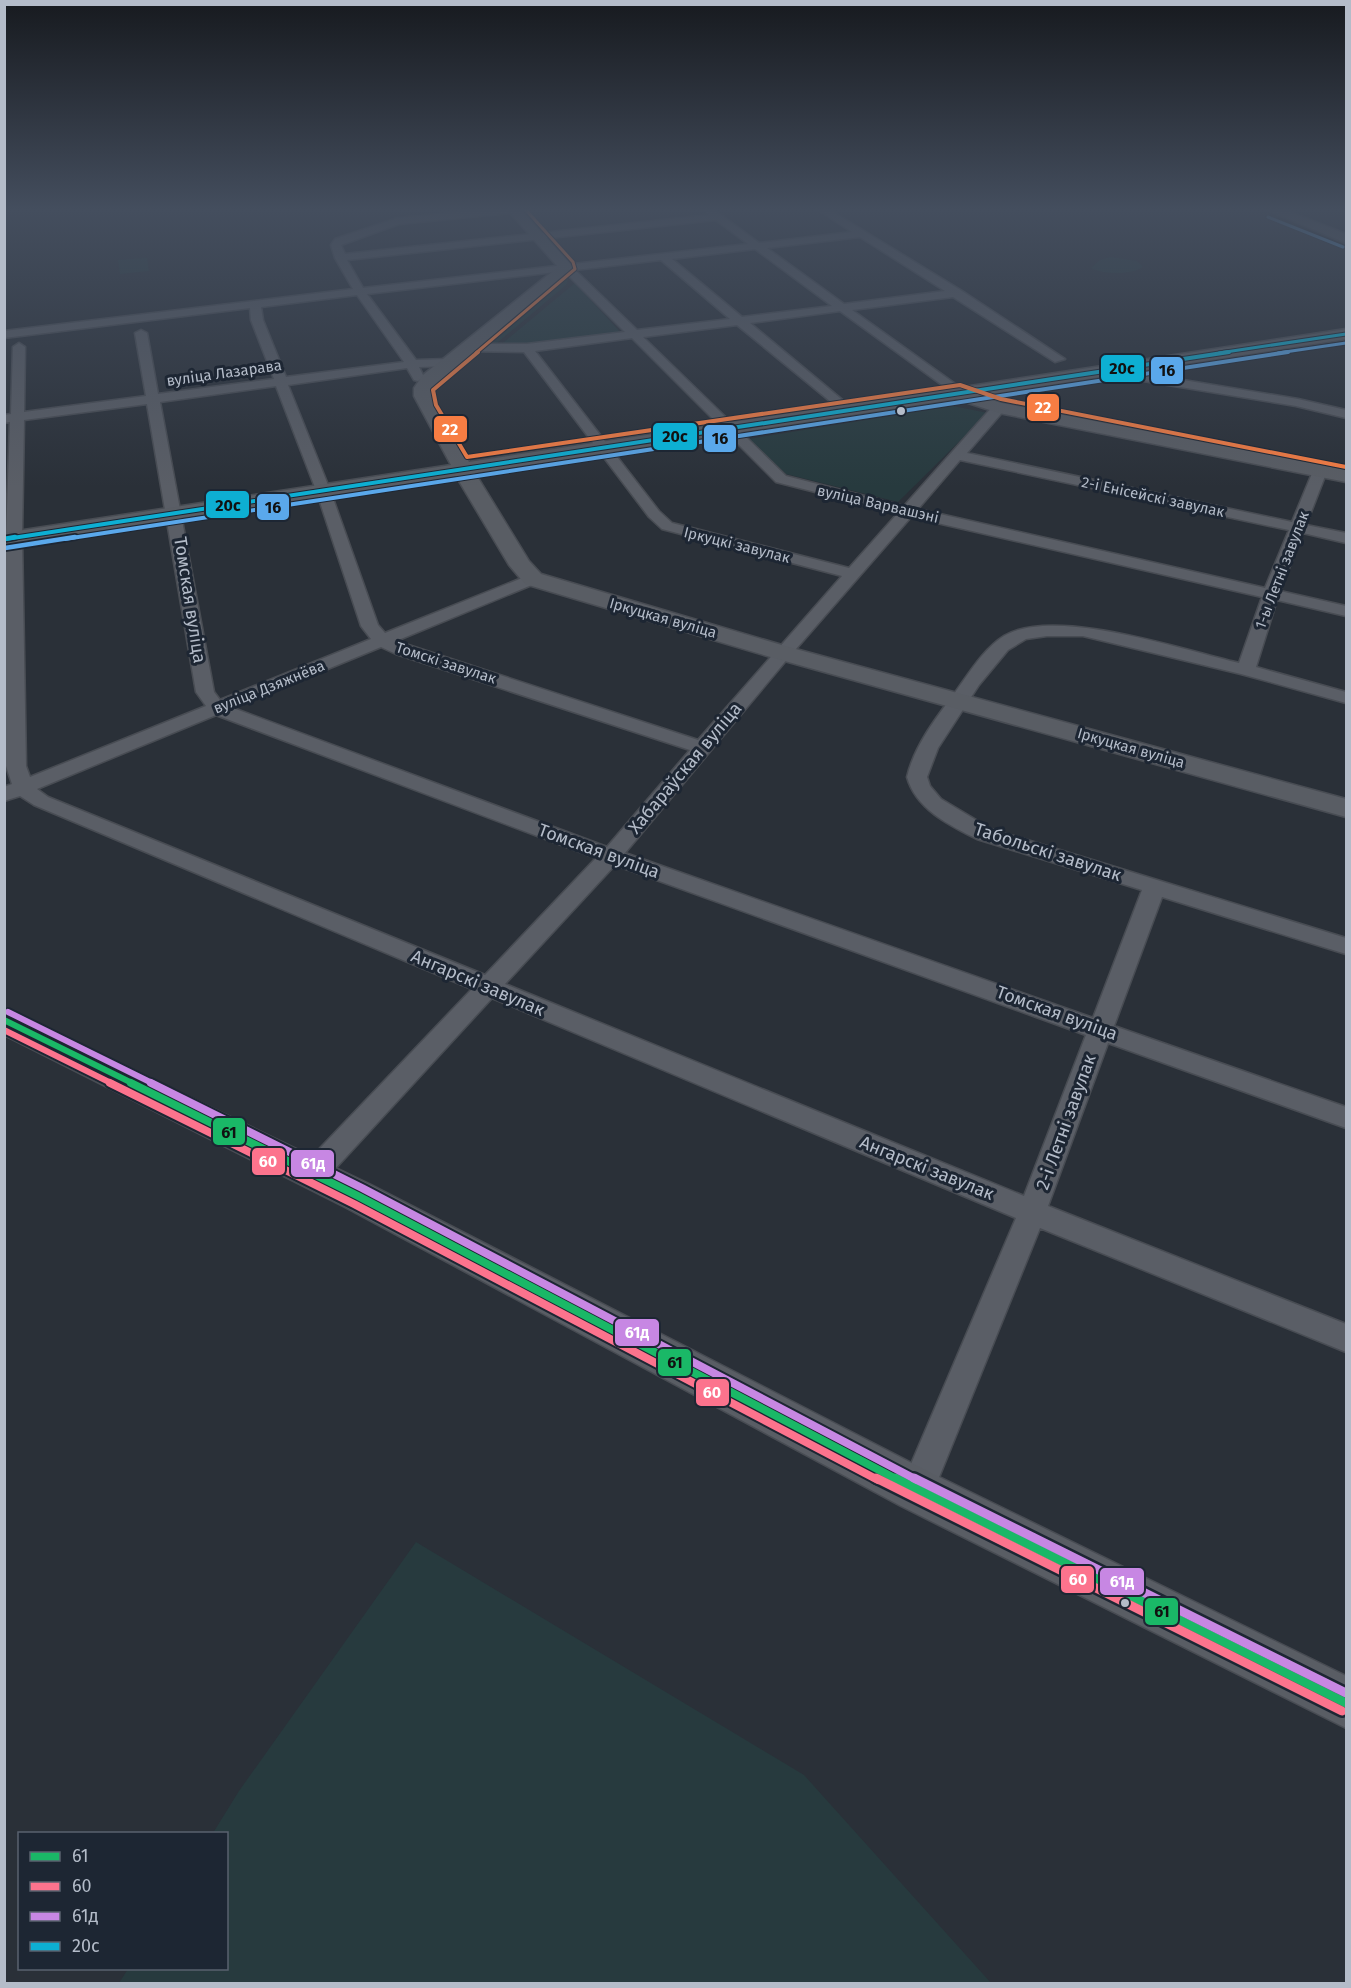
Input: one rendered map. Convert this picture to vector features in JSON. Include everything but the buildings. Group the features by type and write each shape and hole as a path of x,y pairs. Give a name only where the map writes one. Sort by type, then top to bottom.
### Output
{"main road":[{"path":"524,302 429,379 423,388 428,408 520,565 533,579"},
{"path":"9,538 462,467 847,411 1347,334"},
{"path":"960,394 999,408 1347,476"},
{"name":"Іркуцкая вуліца","path":"533,579 783,653 1347,808"},
{"path":"4,1020 313,1174 917,1490 1347,1703"}],"street":[{"path":"14,792 16,766 9,538 14,344 256,313 310,302"},
{"path":"370,302 402,344 423,388"},
{"name":"вуліца Варвашэні","path":"600,302 781,479 910,512 1347,611"},
{"path":"716,302 847,411"},
{"path":"833,302 960,394"},
{"path":"468,348 527,348 890,302"},
{"path":"971,302 1059,359"},
{"name":"Томскі завулак","path":"256,313 280,382 323,490 370,626 382,641 402,650 702,748"},
{"name":"Томская вуліца","path":"141,333 175,512 205,692 217,709 611,856 1100,1028 1347,1118"},
{"name":"Іркуцкі завулак","path":"527,348 654,514 667,526 852,574"},
{"name":"вуліца Лазарава","path":"11,418 413,364 448,363"},
{"path":"1141,364 1223,375"},
{"path":"1123,375 1298,403 1347,414"},
{"path":"1267,384 1298,403"},
{"name":"Хабараўская вуліца","path":"313,1174 490,988 611,856 783,653 960,456 999,408"},
{"name":"2-і Енісейскі завулак","path":"960,456 1347,538"},
{"name":"1-ы Летні завулак","path":"1246,670 1271,594 1320,471"},
{"name":"вуліца Дзяжнёва","path":"14,792 533,579"},
{"name":"Табольскі завулак","path":"1347,698 1246,670 1083,631 1056,628 1009,639 959,700 918,766 916,778 931,802 955,820 984,834 1347,946"},
{"name":"Ангарскі завулак","path":"14,792 41,801 1032,1212 1347,1338"},
{"name":"2-і Летні завулак","path":"917,1490 1032,1212 1155,885"}],"green space":[{"path":"531,302 546,302 491,348 480,345"},
{"path":"552,302 592,302 621,333 526,347 498,347"},
{"path":"953,406 988,413 898,502 786,474 748,439"},
{"path":"416,1542 804,1775 991,1983 119,1983 127,1970 228,1970 228,1832 214,1832 239,1791"}],"transit line":[{"name":"22","path":"537,302 433,390 436,405 467,457 960,385 1001,399 1346,467"},
{"name":"20с","path":"4,539 1346,334"},
{"name":"16","path":"5,548 1346,343"},
{"name":"61д","path":"8,1012 362,1188 921,1482 1346,1693"},
{"name":"61","path":"4,1020 358,1196 917,1490 1346,1703"},
{"name":"60","path":"4,1030 354,1204 913,1498 1342,1711"}]}
